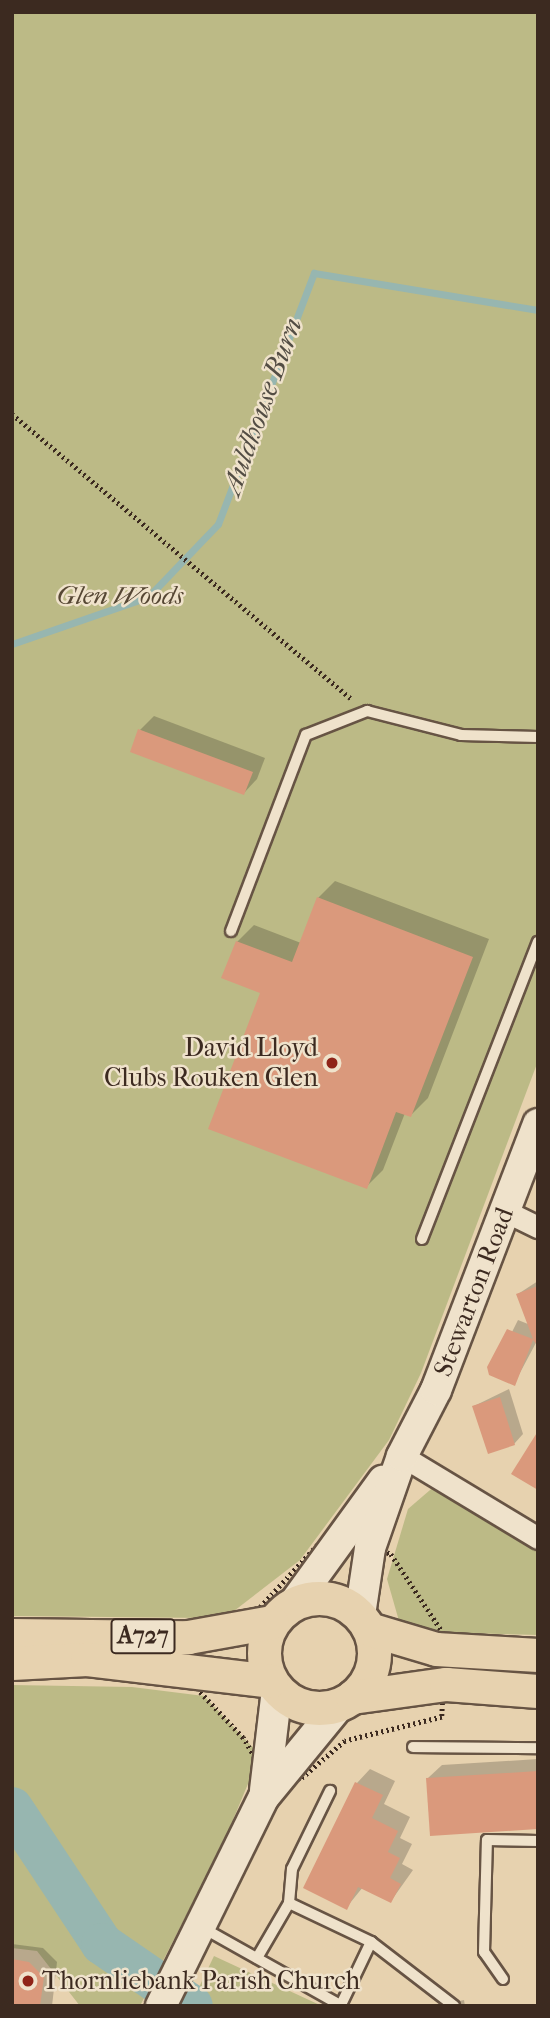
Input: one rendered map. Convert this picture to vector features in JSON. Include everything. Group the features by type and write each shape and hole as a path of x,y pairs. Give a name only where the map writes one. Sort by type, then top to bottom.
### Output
{"main road":[{"name":"Stewarton Road","path":"364,1622 370,1548 402,1456 436,1390 538,1124"},
{"name":"Stewarton Road","path":"284,1612 402,1456"},
{"path":"272,1780 274,1685 264,1644 284,1612 331,1598 364,1622 402,1643 449,1650 538,1655"},
{"name":"A727","path":"12,1662 198,1652 284,1612"},
{"path":"161,2006 272,1780 346,1701 374,1658 364,1622"},
{"name":"A727","path":"12,1635 198,1652 274,1685"},
{"path":"274,1685 306,1707 446,1684 538,1691"}],"street":[{"path":"505,1211 537,1227"},
{"path":"402,1456 538,1538"}],"lane":[{"path":"231,931 306,735 367,711 461,735 538,737"},
{"path":"422,1239 538,942"},
{"path":"413,1747 538,1748"},
{"path":"257,1958 289,1903 292,1868 330,1791"},
{"path":"503,1979 484,1952 487,1840 538,1841"},
{"path":"289,1903 371,1942 454,2006"},
{"path":"195,1937 257,1958 342,2005 371,1942"}],"path":[{"path":"12,414 367,711"},
{"path":"331,1530 342,1538 391,1554 449,1650 442,1717 345,1741 301,1779 272,1780 260,1768 243,1738 198,1690 198,1630 260,1607 331,1530"}],"green space":[{"name":"Glen Woods","path":"12,12 538,12 538,1061 421,1373 389,1440 300,1560 234,1611 206,1618 12,1616"},
{"path":"437,1484 538,1551 538,1635 427,1632 399,1621 387,1579 408,1509"},
{"path":"12,1685 132,1687 204,1696 260,1755 225,1839 140,2006 80,2006 37,1951 12,1948"},
{"path":"214,1956 322,2006 190,2006"}],"building":[{"path":"138,729 253,772 244,795 130,752"},
{"name":"David Lloyd Clubs Rouken Glen","path":"317,897 473,957 411,1117 396,1112 367,1189 208,1129 260,993 221,978 236,941 292,962"},
{"path":"538,1286 538,1346 533,1340 515,1386 489,1375 487,1367 507,1329 533,1339 516,1294"},
{"path":"500,1397 515,1445 488,1454 472,1406"},
{"path":"538,1431 538,1490 511,1474"},
{"path":"538,1771 538,1829 430,1836 426,1778"},
{"path":"355,1782 383,1795 372,1818 398,1831 388,1852 400,1858 390,1878 401,1884 391,1903 358,1887 347,1910 303,1888"},
{"name":"Thornliebank Parish Church","path":"12,1959 29,1962 44,1977 40,2006 12,2006"}],"waterway":[{"name":"Auldhouse Burn","path":"12,644 148,597 218,524 314,273 538,310"},
{"name":"Auldhouse Burn","path":"12,1808 102,1944 192,2006"}],"place":[{"name":"David Lloyd Clubs Rouken Glen","path":"332,1063"},
{"name":"Thornliebank Parish Church","path":"28,1981"}]}
